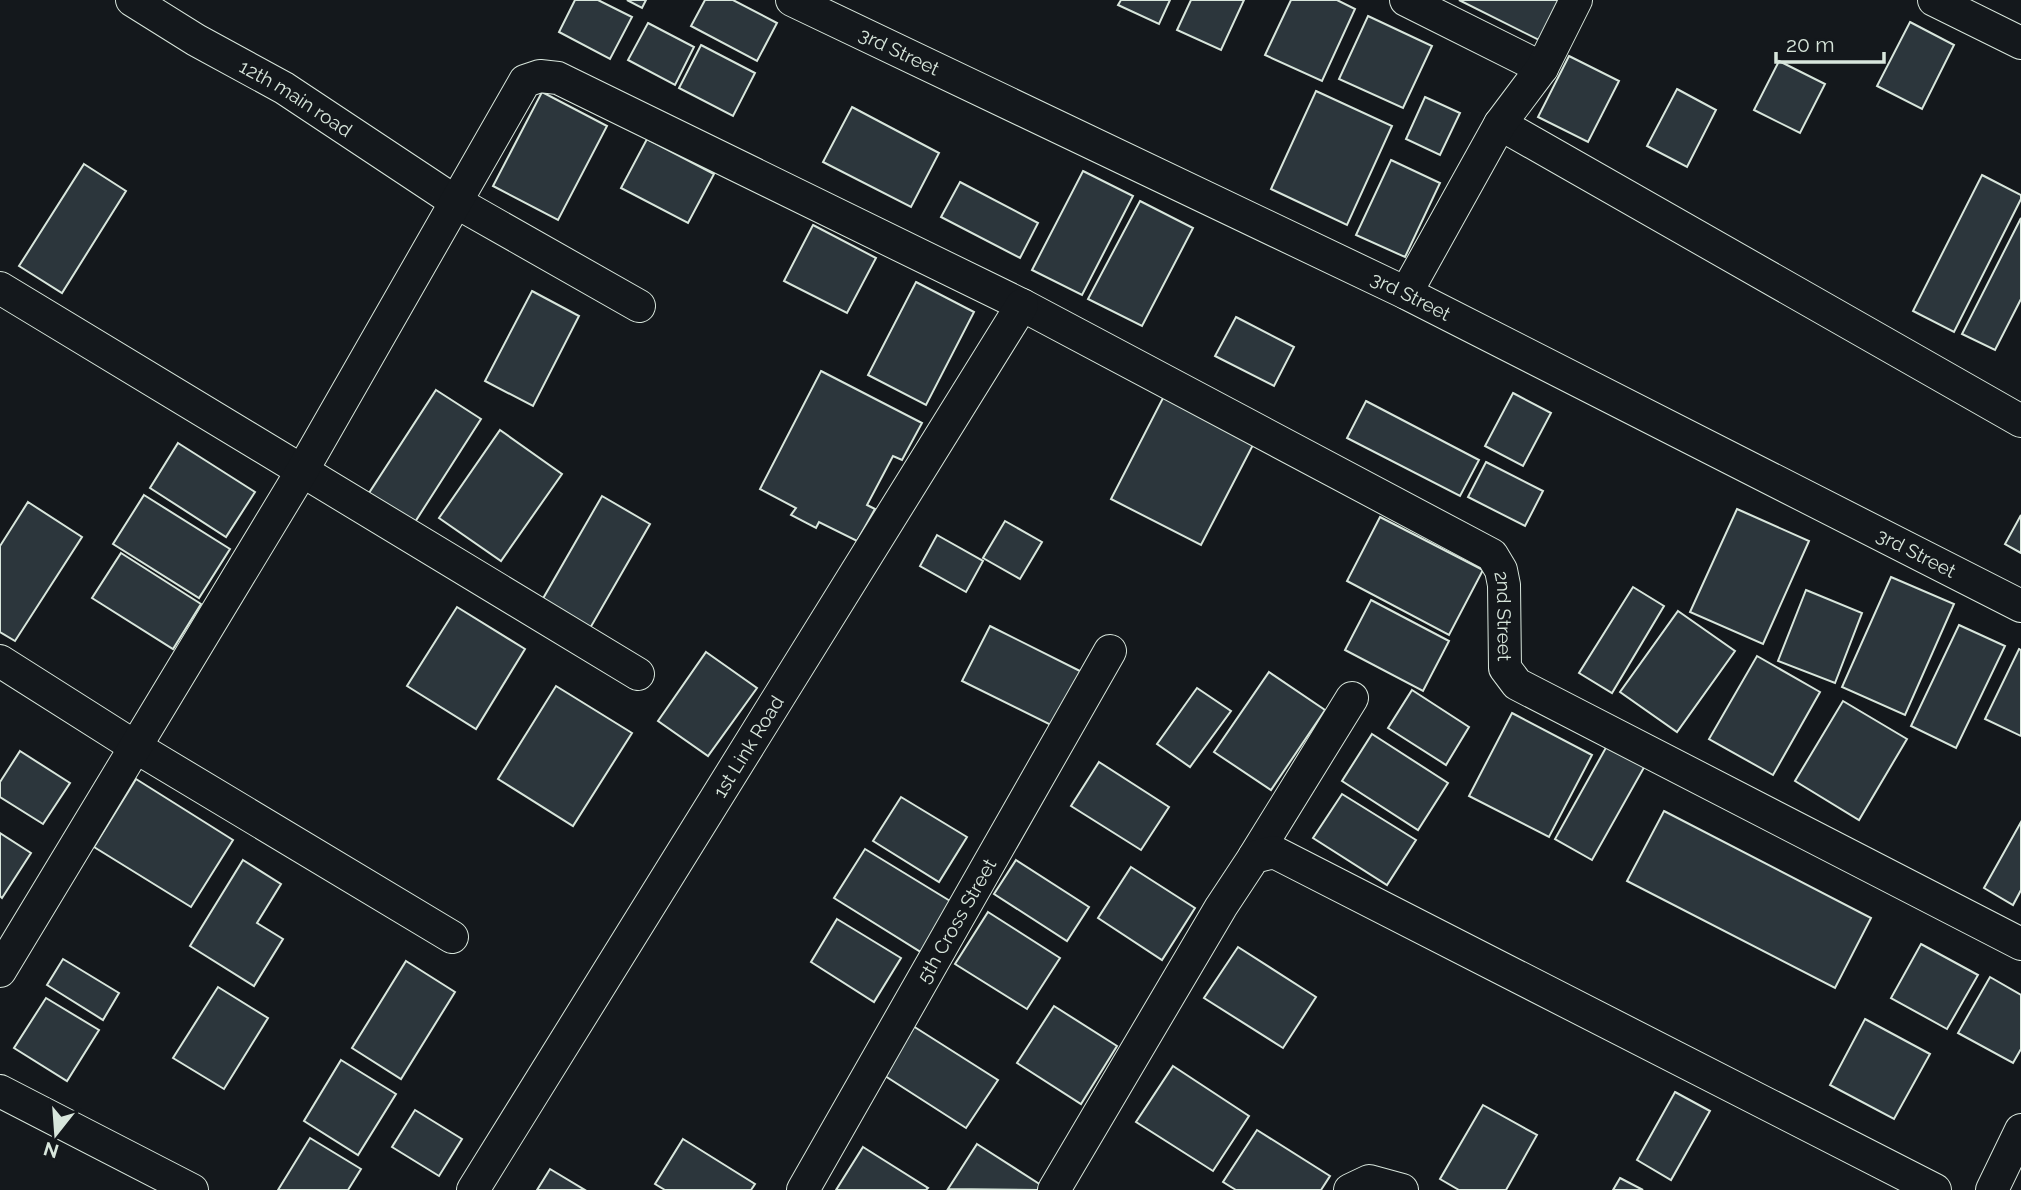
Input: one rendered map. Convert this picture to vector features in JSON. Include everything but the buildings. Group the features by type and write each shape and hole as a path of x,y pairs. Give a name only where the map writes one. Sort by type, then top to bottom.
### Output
{"street":[{"name":"12th main road","path":"132,0 196,40 284,88 456,202 639,306"},
{"name":"3rd Street","path":"792,0 1406,293 2021,606"},
{"path":"1406,0 1542,68"},
{"path":"1406,293 1500,124 1542,68 1576,0"},
{"path":"1934,0 2021,43"},
{"name":"2nd Street","path":"456,202 525,81 540,76 558,78 1022,305 1492,555 1501,570 1504,585 1505,668 1517,684 2021,944"},
{"path":"1500,124 2021,421"},
{"path":"0,971 302,471 456,202"},
{"path":"0,288 638,674"},
{"name":"1st Link Road","path":"473,1190 1022,305"},
{"name":"5th Cross Street","path":"803,1190 1110,651"},
{"path":"0,662 134,746 452,937"},
{"path":"1054,1190 1221,907 1352,698"},
{"path":"1254,858 1274,852 1935,1190"},
{"path":"0,1091 192,1190"},
{"path":"1992,1190 2021,1130"},
{"path":"1350,1190 1369,1181 1402,1190"}]}
